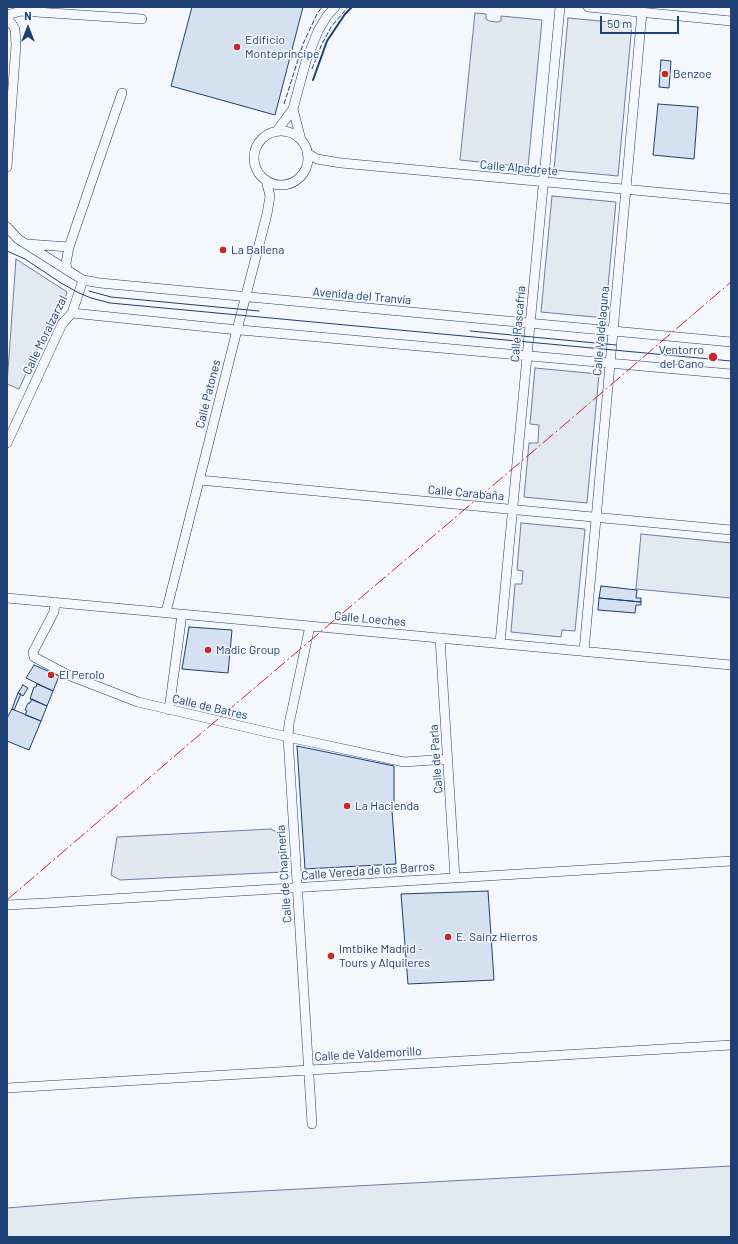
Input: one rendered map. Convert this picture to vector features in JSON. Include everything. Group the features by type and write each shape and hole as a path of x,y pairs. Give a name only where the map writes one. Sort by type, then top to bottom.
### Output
{"street":[{"path":"277,131 294,109 306,61 318,31 327,16 335,7"},
{"name":"Calle Rascafría","path":"500,643 560,7"},
{"path":"588,7 731,21"},
{"path":"7,167 16,45 15,30 7,16 21,11 142,19"},
{"name":"Calle Valdelaguna","path":"584,651 642,12"},
{"path":"67,270 66,263 70,247 122,93"},
{"path":"294,109 301,140"},
{"path":"277,131 286,131 294,134 301,140 305,146 308,162 305,170 299,177 292,182 283,185 274,184 259,174 255,166 255,152 261,140 268,134 277,131"},
{"name":"Calle Alpedrete","path":"307,153 317,159 341,163 731,199"},
{"name":"Calle Patones","path":"166,612 267,214 270,196 266,180"},
{"name":"Avenida del Tranvía","path":"7,228 25,244 83,280 100,283 731,342"},
{"path":"25,244 70,247"},
{"name":"Calle Moralzarzal","path":"7,443 62,324 72,313 83,280"},
{"path":"72,313 237,330 731,374"},
{"name":"Calle Carabaña","path":"199,480 731,530"},
{"name":"Calle Loeches","path":"7,598 731,665"},
{"name":"Calle de Batres","path":"55,602 54,612 33,652 34,657 68,675 138,702 288,737 404,762 448,759"},
{"path":"169,710 182,614"},
{"name":"Calle de Chapinería","path":"310,626 289,724 288,737 312,1124"},
{"name":"Calle de Parla","path":"440,638 456,878"},
{"name":"Calle Vereda de los Barros","path":"7,905 731,861"},
{"name":"Calle de Valdemorillo","path":"7,1088 731,1045"}],"shaded area":[{"path":"475,13 486,14 486,19 497,22 501,21 501,16 542,20 528,167 460,160"},
{"path":"568,18 632,24 618,176 554,170"},
{"path":"552,196 616,202 605,318 541,312"},
{"path":"16,259 67,292 58,321 49,324 19,389 7,384"},
{"path":"535,368 599,374 587,503 524,497 529,443 538,443 539,425 530,424"},
{"path":"521,523 585,529 575,631 562,630 561,637 511,632 515,584 522,584 523,571 517,570"},
{"path":"641,534 731,543 731,598 636,589"},
{"path":"271,829 282,835 284,872 120,880 111,875 117,837"},
{"path":"731,1166 731,1237 7,1237 7,1208 131,1198"}],"building":[{"name":"Edificio Montepríncipe","path":"192,7 303,7 275,115 171,86"},
{"name":"Benzoe","path":"661,60 671,61 669,88 659,87"},
{"path":"658,104 698,107 694,159 653,155"},
{"path":"601,586 637,590 636,598 641,598 641,602 599,598"},
{"path":"599,598 641,602 641,605 636,605 635,613 598,610"},
{"name":"Madic Group","path":"189,627 232,630 228,673 182,669"},
{"path":"34,665 59,676 53,691 26,678"},
{"path":"37,684 53,691 47,706 30,699 34,687 36,687"},
{"path":"23,685 28,688 23,696 18,693"},
{"path":"18,693 21,694 14,710 12,709"},
{"path":"32,699 47,706 41,721 25,715 27,711 25,710 28,703 30,703"},
{"path":"12,709 41,721 29,750 7,741 7,718"},
{"name":"La Hacienda","path":"297,746 394,766 394,801 392,811 396,864 305,869"},
{"name":"E. Sainz Hierros","path":"488,891 494,980 408,984 401,894"}],"tram line":[{"path":"7,251 25,259 79,293 110,303 731,361"},
{"path":"89,291 111,297 259,311"},
{"path":"470,331 616,345"}],"fence":[{"path":"284,104 303,44 317,14 322,7"},
{"path":"312,69 321,46 331,27 348,7"}],"wall":[{"path":"313,80 327,41 345,14 352,7"}],"power":[{"path":"7,900 731,282"}],"place":[{"name":"Edificio Montepríncipe","path":"237,47"},
{"name":"Benzoe","path":"665,74"},
{"name":"La Ballena","path":"223,250"},
{"name":"Ventorro del Cano","path":"713,357"},
{"name":"Madic Group","path":"208,650"},
{"name":"El Perolo","path":"51,675"},
{"name":"La Hacienda","path":"347,806"},
{"name":"E. Sainz Hierros","path":"448,937"},
{"name":"Imtbike Madrid - Tours y Alquileres","path":"331,956"}]}
